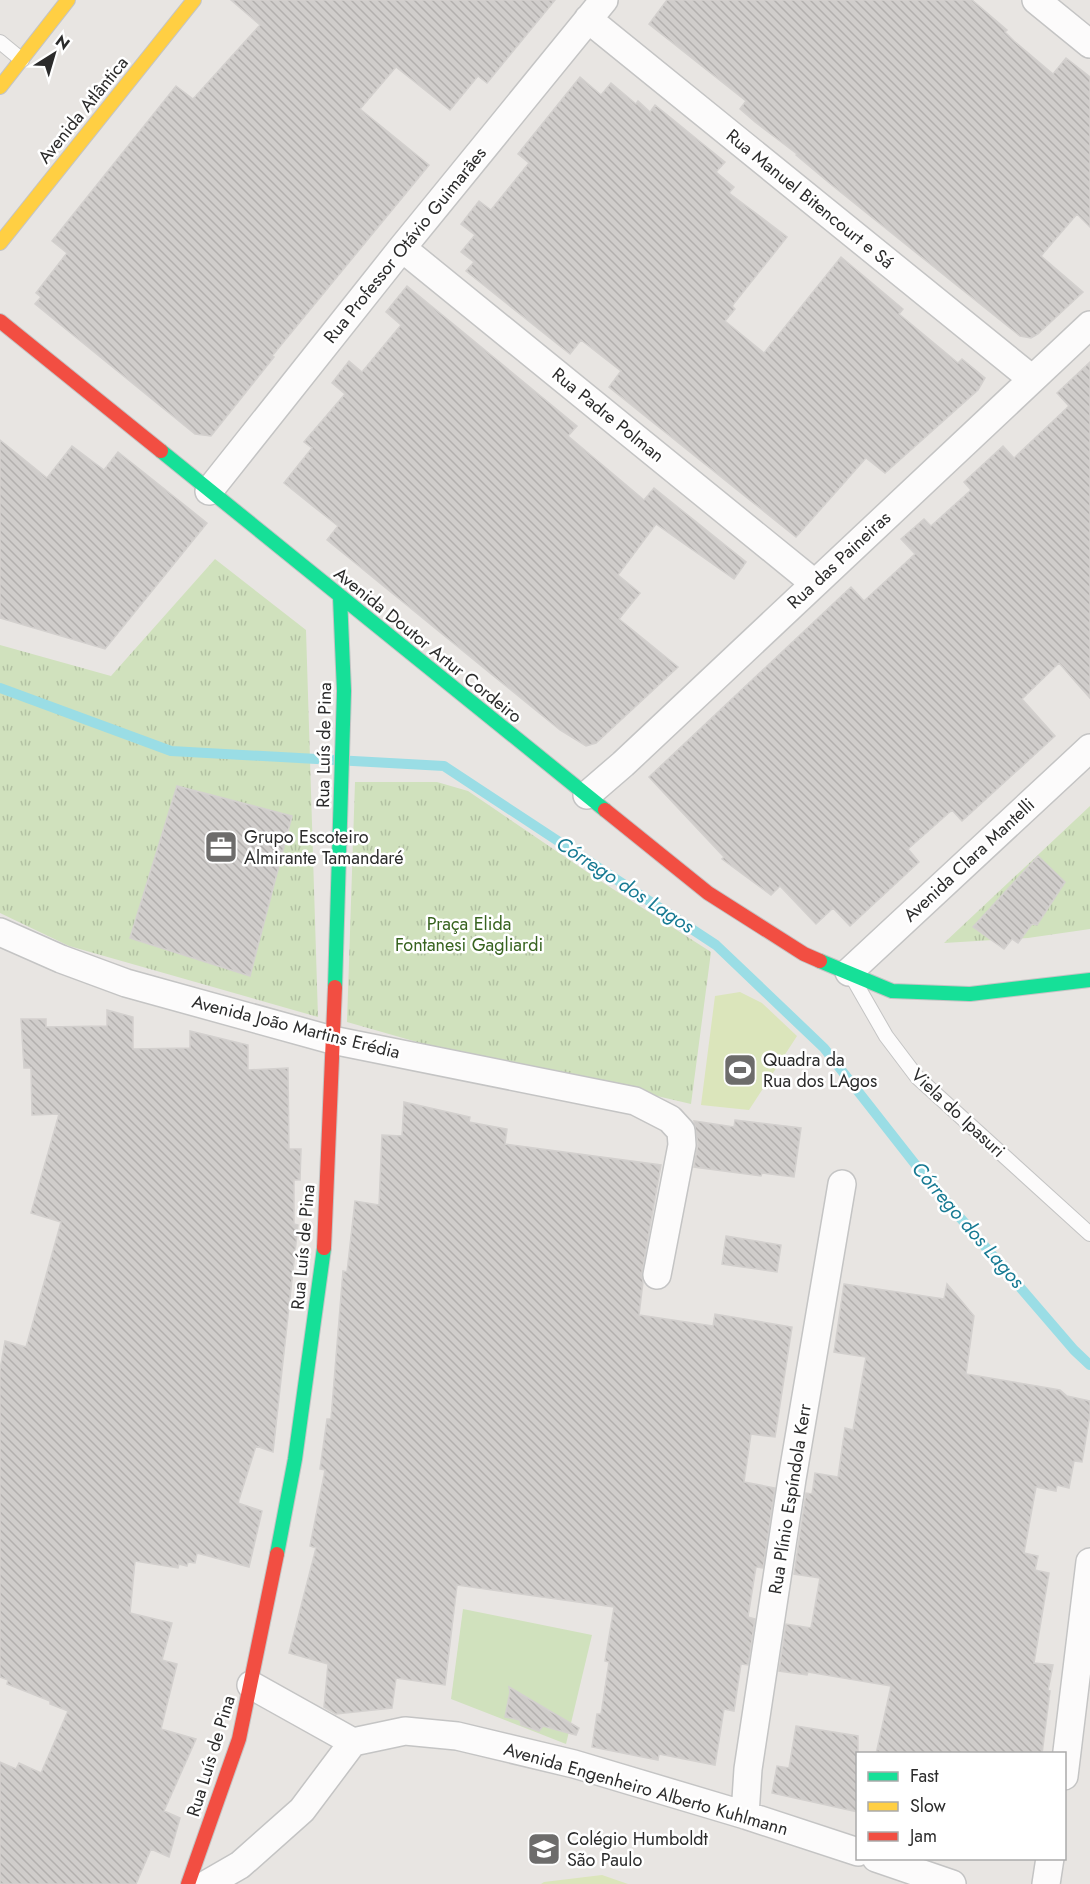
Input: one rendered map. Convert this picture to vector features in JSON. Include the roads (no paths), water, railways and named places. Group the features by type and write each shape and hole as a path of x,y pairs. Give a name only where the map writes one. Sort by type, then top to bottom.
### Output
{"street":[{"path":"0,87 68,0"},
{"name":"Avenida Atlântica","path":"0,243 194,0"},
{"path":"1036,0 1090,44"},
{"name":"Rua Professor Otávio Guimarães","path":"209,491 596,9"},
{"name":"Rua Manuel Bitencourt e Sá","path":"596,9 1032,379"},
{"name":"Rua Padre Polman","path":"402,248 814,583"},
{"name":"Avenida Doutor Artur Cordeiro","path":"0,321 708,893 804,954 892,991 970,994 1090,980"},
{"name":"Rua das Paineiras","path":"587,795 623,764 1090,326"},
{"name":"Rua Luís de Pina","path":"188,1884 239,1739 251,1685 295,1459 325,1237 344,691 340,597"},
{"name":"Avenida Clara Mantelli","path":"849,972 1090,748"},
{"name":"Avenida João Martins Erédia","path":"0,932 61,959 126,983 332,1040 636,1101 670,1119 681,1131 682,1145 657,1275"},
{"name":"Rua Plínio Espíndola Kerr","path":"745,1815 748,1769 792,1479 842,1184"},
{"path":"1066,1767 1090,1562"},
{"path":"207,1884 240,1865 302,1810 353,1742 251,1685"},
{"name":"Avenida Engenheiro Alberto Kuhlmann","path":"353,1742 405,1731 457,1736 574,1764 745,1815 856,1851"},
{"path":"882,1860 952,1884"},
{"path":"1046,1884 1050,1860"}],"lane":[{"path":"0,42 22,60"},
{"name":"Viela do Ipasuri","path":"849,972 886,1036 916,1077 1090,1234"}],"waterway":[{"name":"Córrego dos Lagos","path":"0,688 171,751 444,766 716,945 824,1048 926,1178 1074,1350 1090,1365"}],"place":[{"name":"Grupo Escoteiro Almirante Tamandaré","path":"221,847"},
{"name":"Quadra da Rua dos LAgos","path":"740,1070"},
{"name":"Colégio Humboldt São Paulo","path":"544,1849"}],"park label":[{"name":"Praça Elida Fontanesi Gagliardi","path":"469,934"}]}
